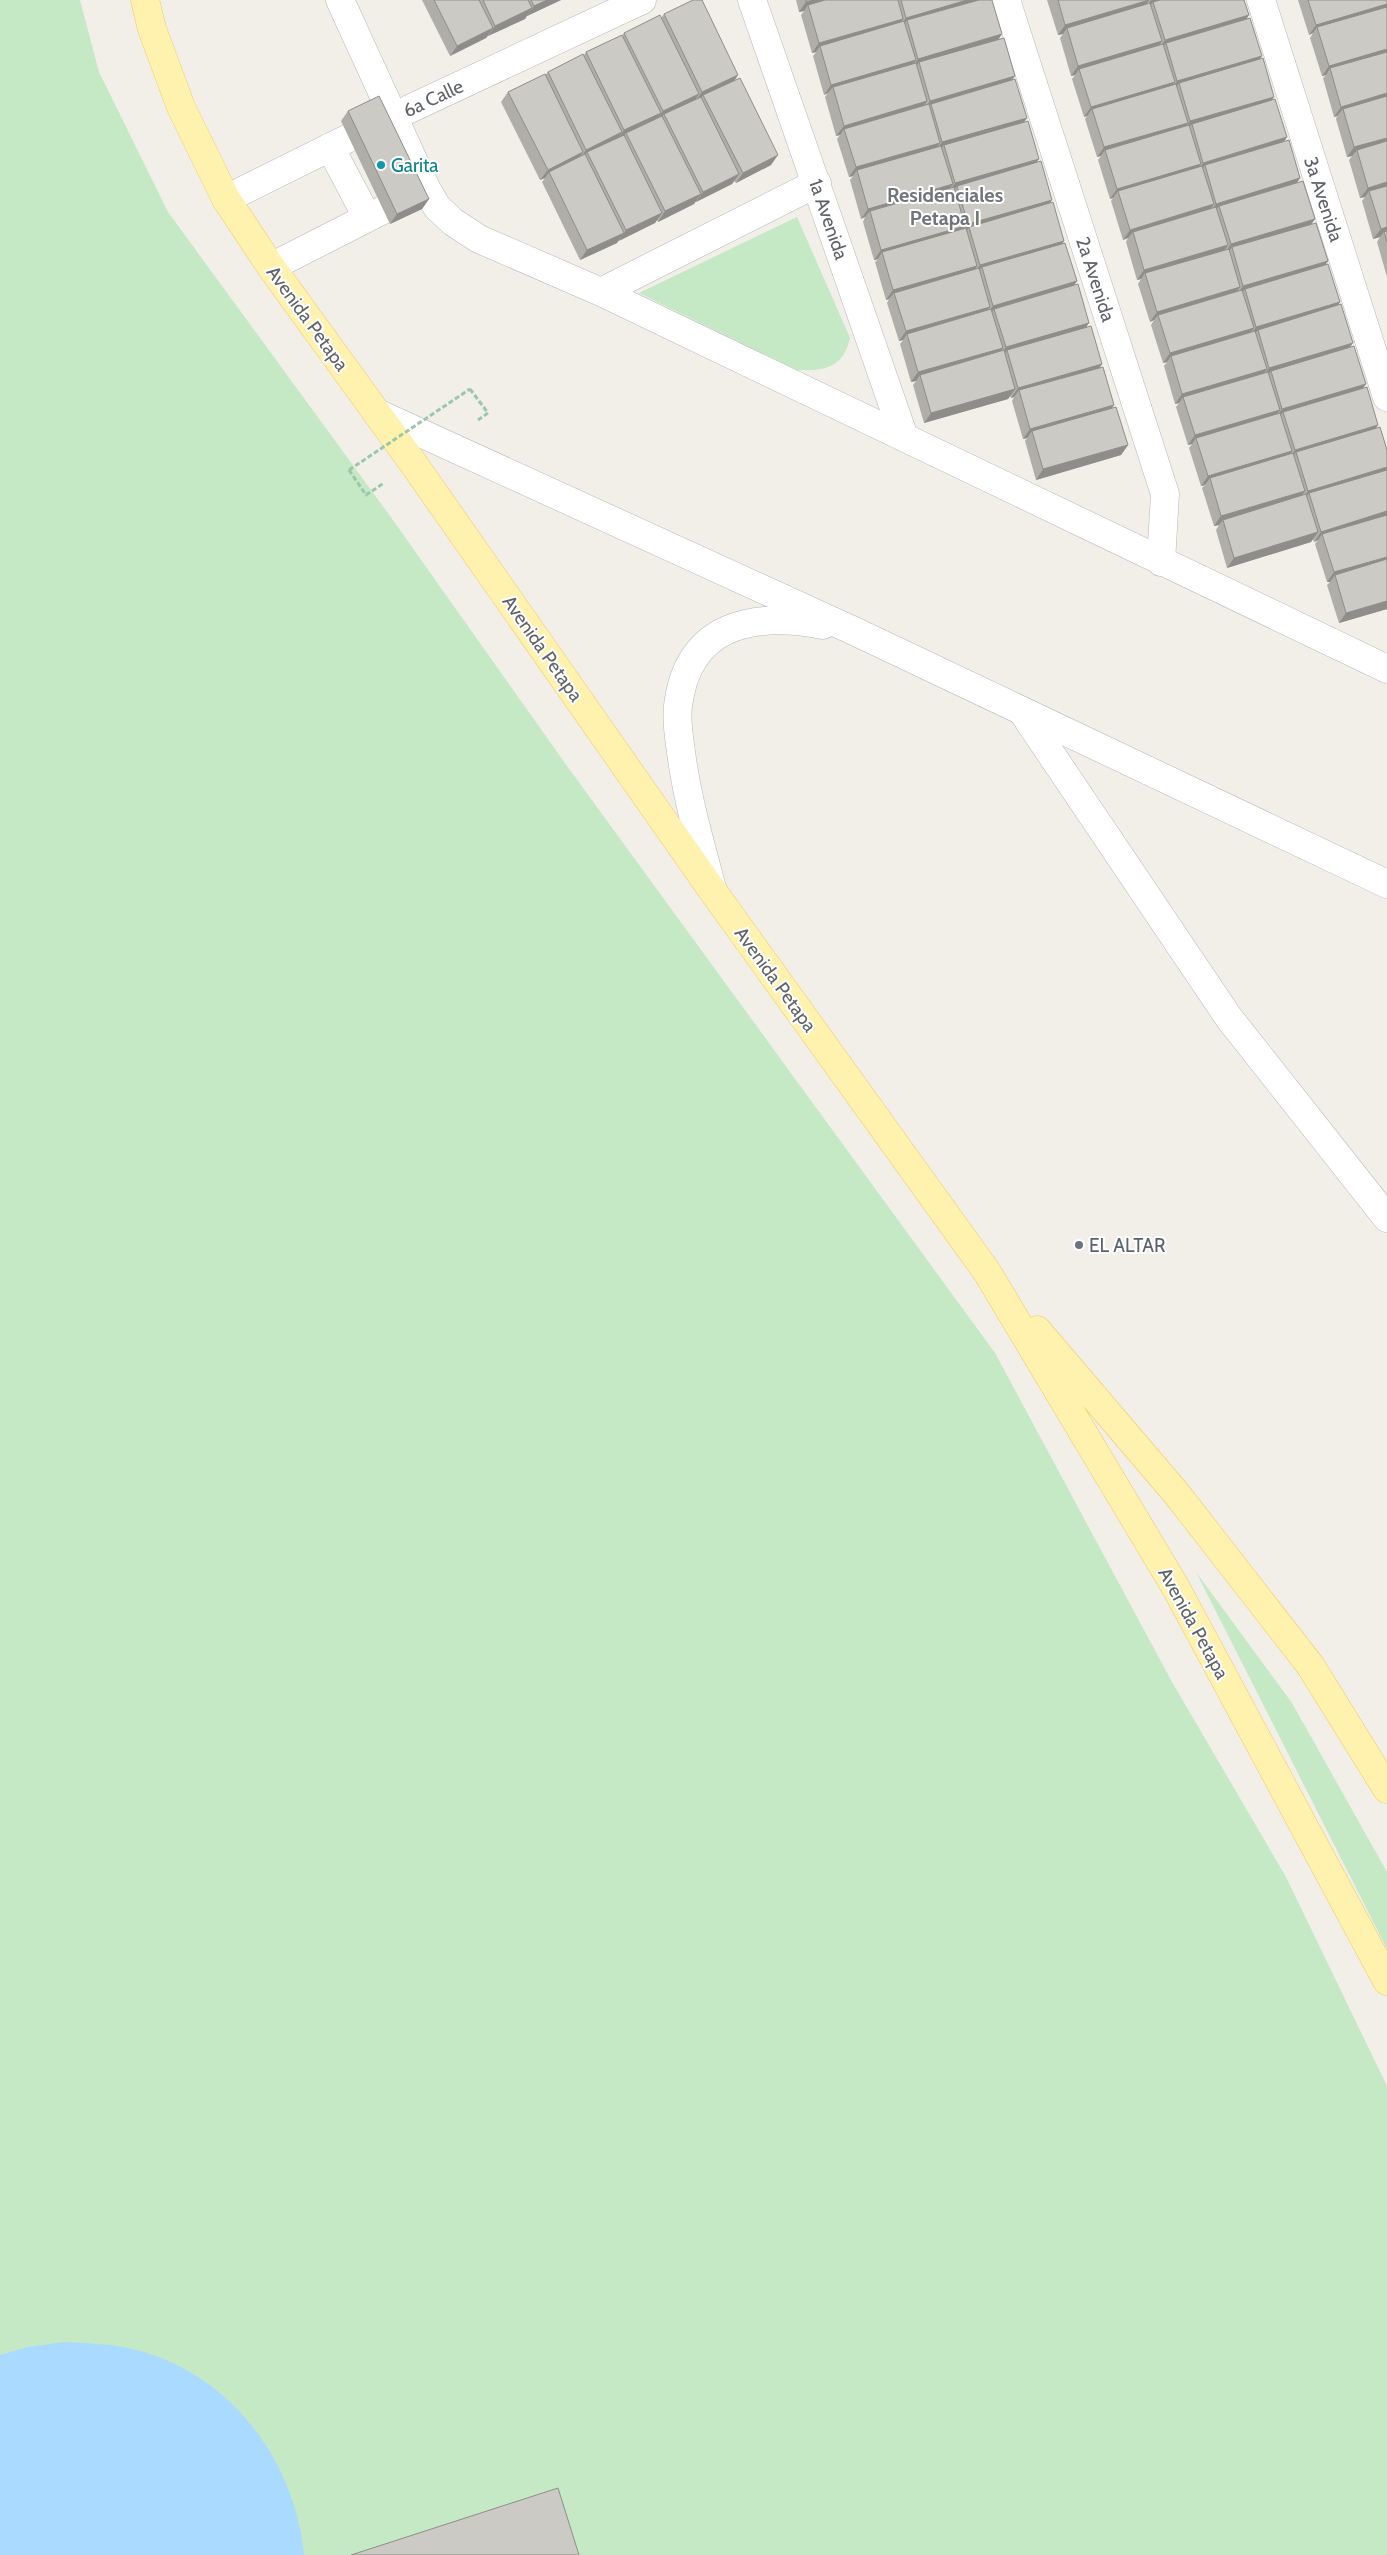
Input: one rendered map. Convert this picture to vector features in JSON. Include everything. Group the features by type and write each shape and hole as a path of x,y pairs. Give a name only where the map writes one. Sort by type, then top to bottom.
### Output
{"main road":[{"name":"Avenida Petapa","path":"144,0 152,29 181,107 226,199 271,267 377,413 712,890 987,1272 1176,1493 1304,1658 1387,1789"},
{"name":"Avenida Petapa","path":"987,1272 1176,1588 1387,1982"}],"street":[{"path":"340,0 426,188 438,207 465,231 601,292 1387,669"},
{"name":"6a Calle","path":"226,199 393,116 642,0"},
{"name":"1a Avenida","path":"752,0 904,437"},
{"name":"2a Avenida","path":"1006,0 1165,494 1161,562"},
{"name":"3a Avenida","path":"1261,0 1387,397"},
{"path":"330,147 367,217"},
{"path":"601,292 816,184"},
{"path":"271,267 426,188"},
{"path":"377,413 854,631 1387,884"},
{"path":"712,890 692,812 678,732 678,706 690,664 702,647 720,632 762,620 806,622 854,631"},
{"path":"1022,712 1229,1018 1387,1218"}],"path":[{"path":"366,495 349,470 470,389 488,413"}],"green space":[{"path":"0,0 80,0 99,72 168,212 390,516 567,766 995,1353 1172,1682 1286,1877 1387,2086 1387,2555 0,2555"},
{"path":"797,217 850,338 843,356 831,366 816,370 797,370 639,293"},
{"path":"1196,1572 1292,1703 1387,1872 1387,1949"}],"water":[{"path":"64,2342 127,2348 170,2362 201,2379 229,2401 252,2426 272,2455 287,2487 298,2520 304,2555 0,2555 0,2355 28,2347"}],"building":[{"path":"434,0 479,0 493,28 457,46"},
{"path":"483,0 528,0 532,8 495,26"},
{"path":"531,0 547,0 534,6"},
{"path":"693,0 702,0 738,75 702,92 664,14"},
{"path":"825,0 898,0 903,19 819,43 808,5"},
{"path":"901,0 967,0 906,18"},
{"path":"979,0 992,0 1002,34 918,59 907,20"},
{"path":"1058,0 1149,0 1065,25"},
{"path":"1160,0 1244,0 1249,15 1165,40 1153,2"},
{"path":"1308,0 1387,0 1387,4 1316,25"},
{"path":"1150,3 1162,41 1078,66 1067,28"},
{"path":"1387,7 1387,49 1329,66 1317,27"},
{"path":"660,15 699,94 663,111 624,33"},
{"path":"1250,18 1262,56 1177,81 1166,43"},
{"path":"904,21 916,60 831,85 820,46"},
{"path":"622,35 661,113 624,130 586,52"},
{"path":"1004,38 1015,76 930,101 919,62"},
{"path":"1163,44 1175,82 1091,107 1079,69"},
{"path":"1387,52 1387,93 1341,107 1330,68"},
{"path":"583,54 622,132 586,150 548,72"},
{"path":"1263,58 1274,97 1190,121 1179,83"},
{"path":"916,63 927,101 844,126 833,87"},
{"path":"545,74 583,152 548,170 508,92"},
{"path":"740,78 778,155 743,173 703,95"},
{"path":"1015,79 1027,118 942,142 931,104"},
{"path":"1176,84 1188,123 1104,147 1092,109"},
{"name":"Garita","path":"379,96 429,199 397,214 348,111"},
{"path":"1387,96 1387,138 1354,147 1343,109"},
{"path":"701,97 739,174 703,192 664,114"},
{"path":"1275,99 1287,137 1203,163 1192,124"},
{"path":"929,104 940,143 856,167 844,129"},
{"path":"662,116 701,194 665,211 626,133"},
{"path":"1028,121 1039,159 955,183 944,145"},
{"path":"1189,125 1201,164 1117,189 1105,150"},
{"path":"624,135 662,213 626,230 587,152"},
{"path":"1289,140 1300,178 1216,204 1205,165"},
{"path":"1387,141 1387,182 1368,188 1357,150"},
{"path":"941,146 953,184 868,209 857,170"},
{"path":"585,154 624,233 587,250 549,172"},
{"path":"1041,161 1052,200 968,224 957,186"},
{"path":"1202,166 1214,204 1130,230 1118,191"},
{"path":"1303,181 1315,219 1231,244 1219,206"},
{"path":"1387,186 1387,227 1381,229 1369,191"},
{"path":"954,187 965,226 881,250 870,211"},
{"path":"1053,202 1064,241 980,265 969,227"},
{"path":"1216,207 1228,245 1144,270 1133,232"},
{"path":"1316,223 1328,261 1243,286 1232,247"},
{"path":"966,228 977,266 893,290 882,252"},
{"path":"1387,231 1387,242 1384,232"},
{"path":"1065,243 1077,281 993,306 982,267"},
{"path":"1229,249 1240,287 1157,312 1145,273"},
{"path":"1328,264 1340,302 1256,327 1245,289"},
{"path":"979,268 990,307 906,331 894,293"},
{"path":"1078,284 1089,323 1006,347 994,309"},
{"path":"1242,290 1254,328 1170,353 1158,315"},
{"path":"1341,304 1353,343 1269,368 1258,330"},
{"path":"991,309 1003,348 918,372 907,334"},
{"path":"1091,326 1102,364 1018,388 1007,350"},
{"path":"1255,331 1267,369 1182,394 1171,356"},
{"path":"1354,346 1366,384 1282,409 1271,371"},
{"path":"1004,350 1015,389 931,413 920,375"},
{"path":"1103,367 1114,405 1030,429 1019,390"},
{"path":"1268,372 1280,410 1195,435 1183,397"},
{"path":"1367,387 1378,425 1295,450 1283,412"},
{"path":"1116,407 1128,445 1043,469 1032,431"},
{"path":"1280,413 1292,451 1208,476 1196,438"},
{"path":"1380,427 1387,450 1387,467 1308,491 1296,452"},
{"path":"1293,453 1305,491 1221,516 1210,478"},
{"path":"1387,470 1387,511 1321,532 1309,493"},
{"path":"1306,494 1318,532 1234,558 1223,520"},
{"path":"1387,515 1387,557 1334,572 1322,534"},
{"path":"1387,559 1387,601 1346,613 1335,575"},
{"path":"558,2488 579,2555 351,2555"}],"place":[{"name":"Garita","path":"381,165"},
{"name":"EL ALTAR","path":"1079,1245"}],"district":[{"name":"Residenciales Petapa I","path":"945,206"}]}
